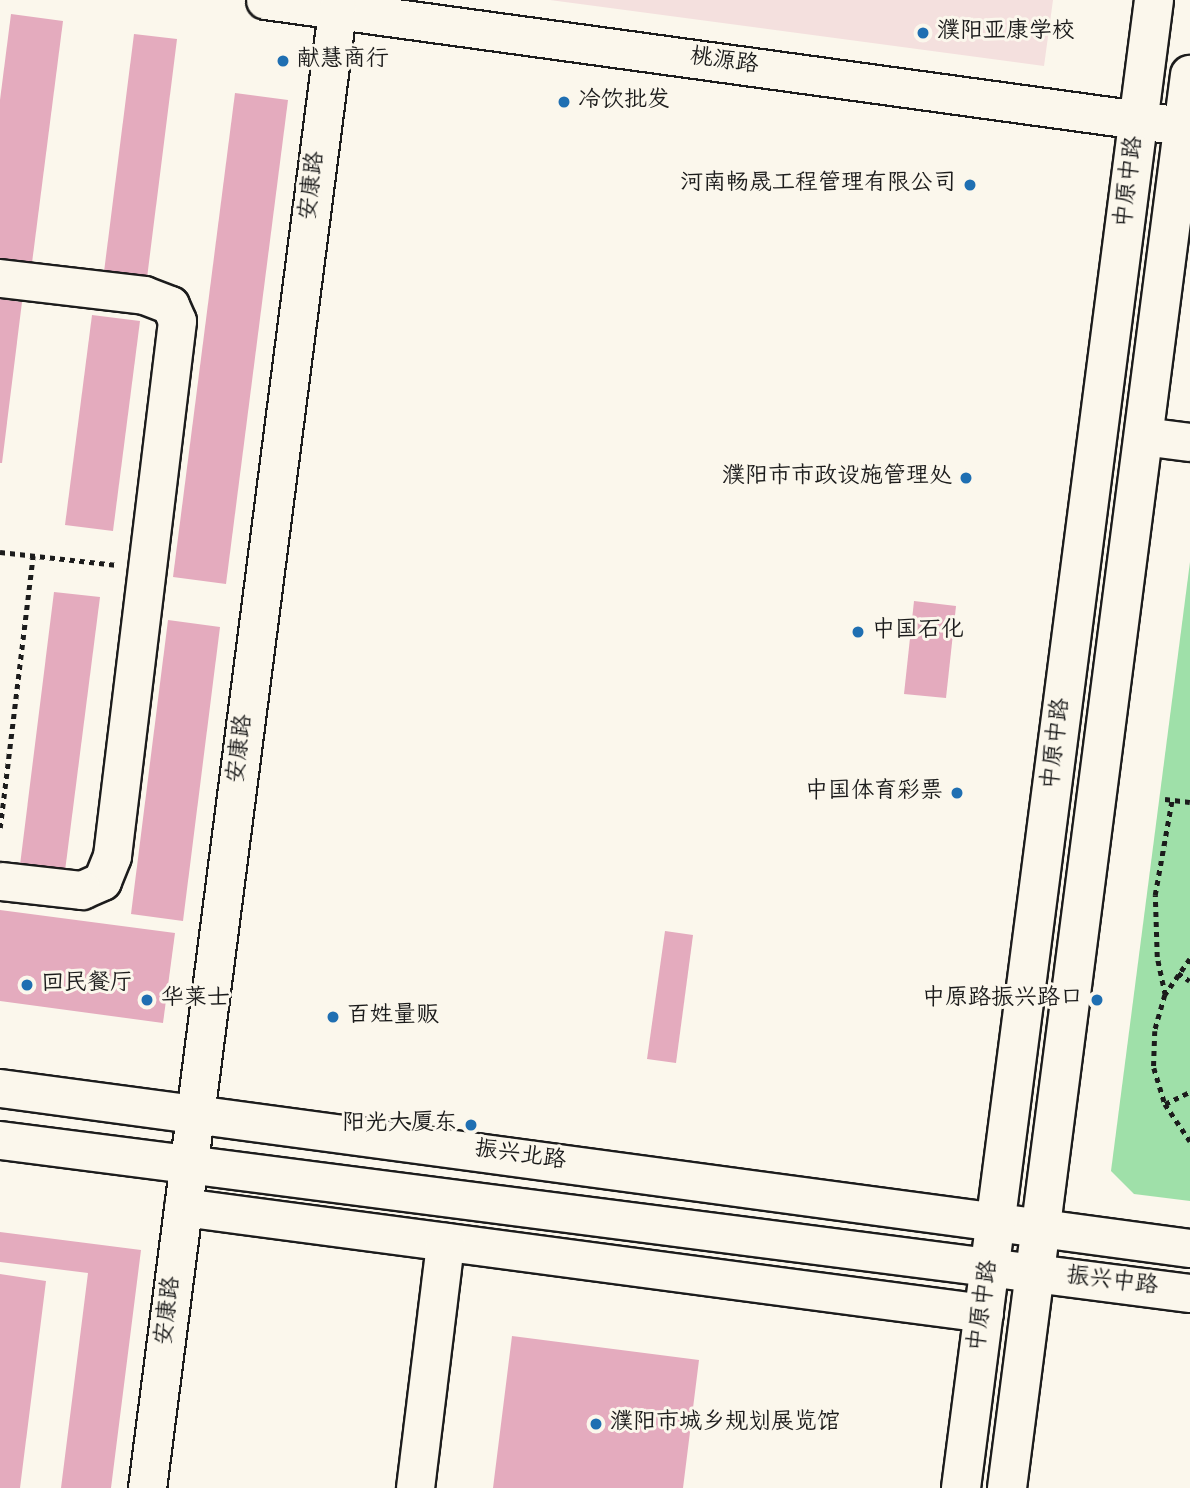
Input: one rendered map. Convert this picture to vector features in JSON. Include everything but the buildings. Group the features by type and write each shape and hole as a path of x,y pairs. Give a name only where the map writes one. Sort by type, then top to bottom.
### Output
{"main road":[{"name":"中原中路","path":"961,1488 1154,0"},
{"name":"中原中路","path":"1007,1488 1190,75"}],"street":[{"name":"桃源路","path":"265,0 1183,126"},
{"name":"安康路","path":"148,1488 337,10"},
{"path":"0,278 132,293 170,305 177,321 112,856 102,881 82,890 0,881"},
{"path":"1143,436 1190,442"},
{"name":"振兴北路","path":"0,1088 1041,1228"},
{"path":"0,1140 1035,1273"},
{"path":"183,1207 984,1313"},
{"name":"振兴中路","path":"1041,1228 1190,1248"},
{"path":"415,1488 445,1242"},
{"name":"振兴中路","path":"1035,1273 1190,1293"}],"path":[{"path":"0,552 147,568"},
{"path":"0,828 33,556"},
{"path":"1166,995 1157,957 1155,895 1169,799 1190,802"},
{"path":"1190,959 1178,973 1166,995 1154,1031 1154,1068 1165,1104 1190,1141"},
{"path":"1178,973 1190,981"},
{"path":"1165,1104 1190,1092"}],"shaded area":[{"name":"濮阳亚康学校","path":"550,0 1053,0 1044,66"}],"green space":[{"path":"1190,562 1190,1201 1134,1194 1111,1171"}],"place":[{"name":"濮阳亚康学校","path":"923,33"},
{"name":"献慧商行","path":"283,61"},
{"name":"冷饮批发","path":"564,102"},
{"name":"河南畅晟工程管理有限公司","path":"970,185"},
{"name":"濮阳市市政设施管理处","path":"966,478"},
{"name":"中国石化","path":"858,632"},
{"name":"中国体育彩票","path":"957,793"},
{"name":"回民餐厅","path":"27,985"},
{"name":"华莱士","path":"147,1000"},
{"name":"中原路振兴路口","path":"1097,1000"},
{"name":"百姓量贩","path":"333,1017"},
{"name":"阳光大厦东","path":"471,1125"},
{"name":"濮阳市城乡规划展览馆","path":"596,1424"}]}
